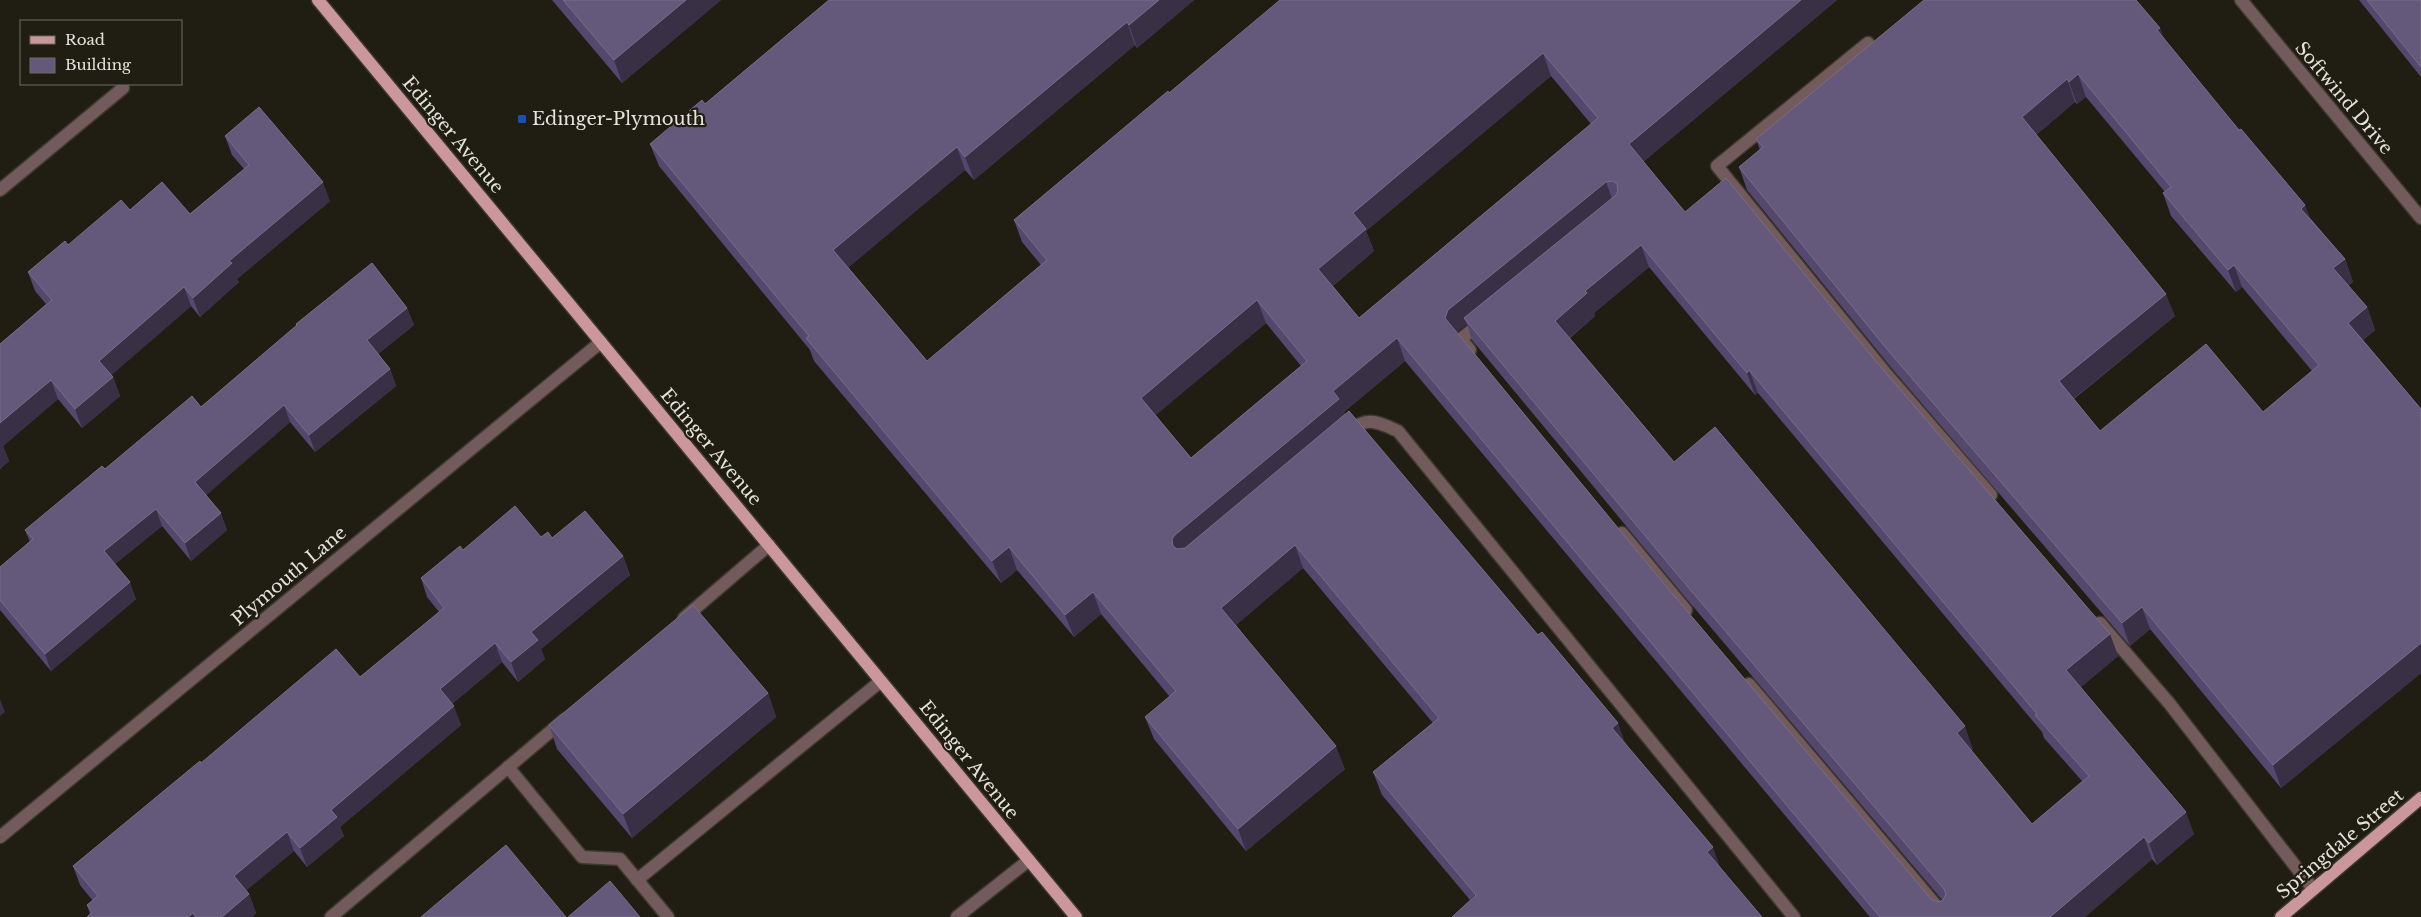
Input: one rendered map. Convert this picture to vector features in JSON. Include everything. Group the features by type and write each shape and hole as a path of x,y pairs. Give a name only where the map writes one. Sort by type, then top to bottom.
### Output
{"main road":[{"name":"Edinger Avenue","path":"318,0 1076,917"},
{"name":"Springdale Street","path":"2281,917 2421,798"}],"street":[{"name":"Softwind Drive","path":"2241,0 2421,218"},
{"path":"1868,43 1717,166 1888,376 1997,502"},
{"path":"0,190 123,88"},
{"path":"1480,362 1461,339 1491,315"},
{"name":"Plymouth Lane","path":"0,837 601,342"},
{"path":"1336,441 1358,423 1377,422 1398,431 1794,917"},
{"path":"1616,526 1692,617"},
{"path":"672,628 769,545"},
{"path":"2092,614 2169,703 2313,889"},
{"path":"1742,677 1946,917"},
{"path":"638,880 881,681"},
{"path":"331,917 575,710"},
{"path":"508,767 582,857 620,858 668,917"},
{"path":"957,917 1029,860"}],"building":[{"path":"563,0 686,0 614,60"},
{"path":"829,0 1159,0 1129,25 1127,22 965,157 957,147 833,250 927,361 1047,260 1014,220 1280,0 1801,0 1629,144 1685,212 1726,178 1874,359 2110,634 2066,670 2186,812 2149,843 2144,837 2050,917 1880,917 1397,338 1333,391 1339,399 1175,535 1172,539 1173,546 1177,549 1185,548 1349,411 1538,635 1542,632 1618,723 1612,728 1713,847 1707,852 1762,917 1452,917 1476,895 1373,772 1439,718 1295,545 1221,608 1336,746 1238,829 1145,717 1176,691 1093,592 1065,615 1009,547 992,561 806,338 809,336 650,144 702,100 705,104","holes":["1543,53 1598,118 1359,318 1318,269 1366,229 1353,213","1613,181 1617,184 1618,191 1616,195 1464,318 1677,574 1944,889 1946,894 1943,900 1939,902 1932,900 1665,585 1445,318 1448,310 1606,182","1641,245 1747,373 1749,370 2037,714 2035,715 2089,776 2032,824 1957,733 1965,726 1715,427 1674,462 1555,321 1587,293 1585,291","1257,300 1307,361 1191,458 1141,398"]},
{"path":"1924,0 2136,0 2160,28 2157,30 2239,130 2241,129 2305,205 2301,209 2345,259 2333,268 2367,307 2348,323 2421,409 2421,643 2273,765 2142,607 2122,623 1886,348 1739,167 1763,147 1756,139","holes":["2078,74 2171,187 2163,193 2228,270 2234,265 2319,365 2263,412 2206,344 2100,431 2059,381 2166,294 2022,117 2067,79 2069,82"]},
{"path":"2367,0 2421,0 2421,67"},
{"path":"259,107 323,182 229,261 232,263 193,298 184,287 99,361 113,377 75,409 51,380 0,423 0,344 52,300 28,272 65,241 68,245 121,200 130,210 162,182 190,214 249,165 225,136"},
{"path":"372,263 407,308 367,340 390,369 309,435 284,405 195,482 221,513 185,543 156,509 104,551 130,582 45,654 0,600 0,567 33,539 25,530 102,466 105,469 192,396 201,407 296,324"},
{"path":"515,506 541,537 548,532 552,538 585,511 623,556 531,632 538,640 511,662 495,643 440,689 454,706 331,810 337,817 300,848 287,832 234,876 249,894 222,917 196,917 193,913 188,917 87,917 92,912 87,905 98,896 73,866 200,761 201,763 336,649 360,677 444,608 421,578 460,546 463,550"},
{"path":"693,605 768,693 623,814 549,725"},
{"path":"506,845 566,917 421,917"},
{"path":"610,881 640,917 568,917"}],"place":[{"name":"Edinger-Plymouth","path":"522,119"}]}
